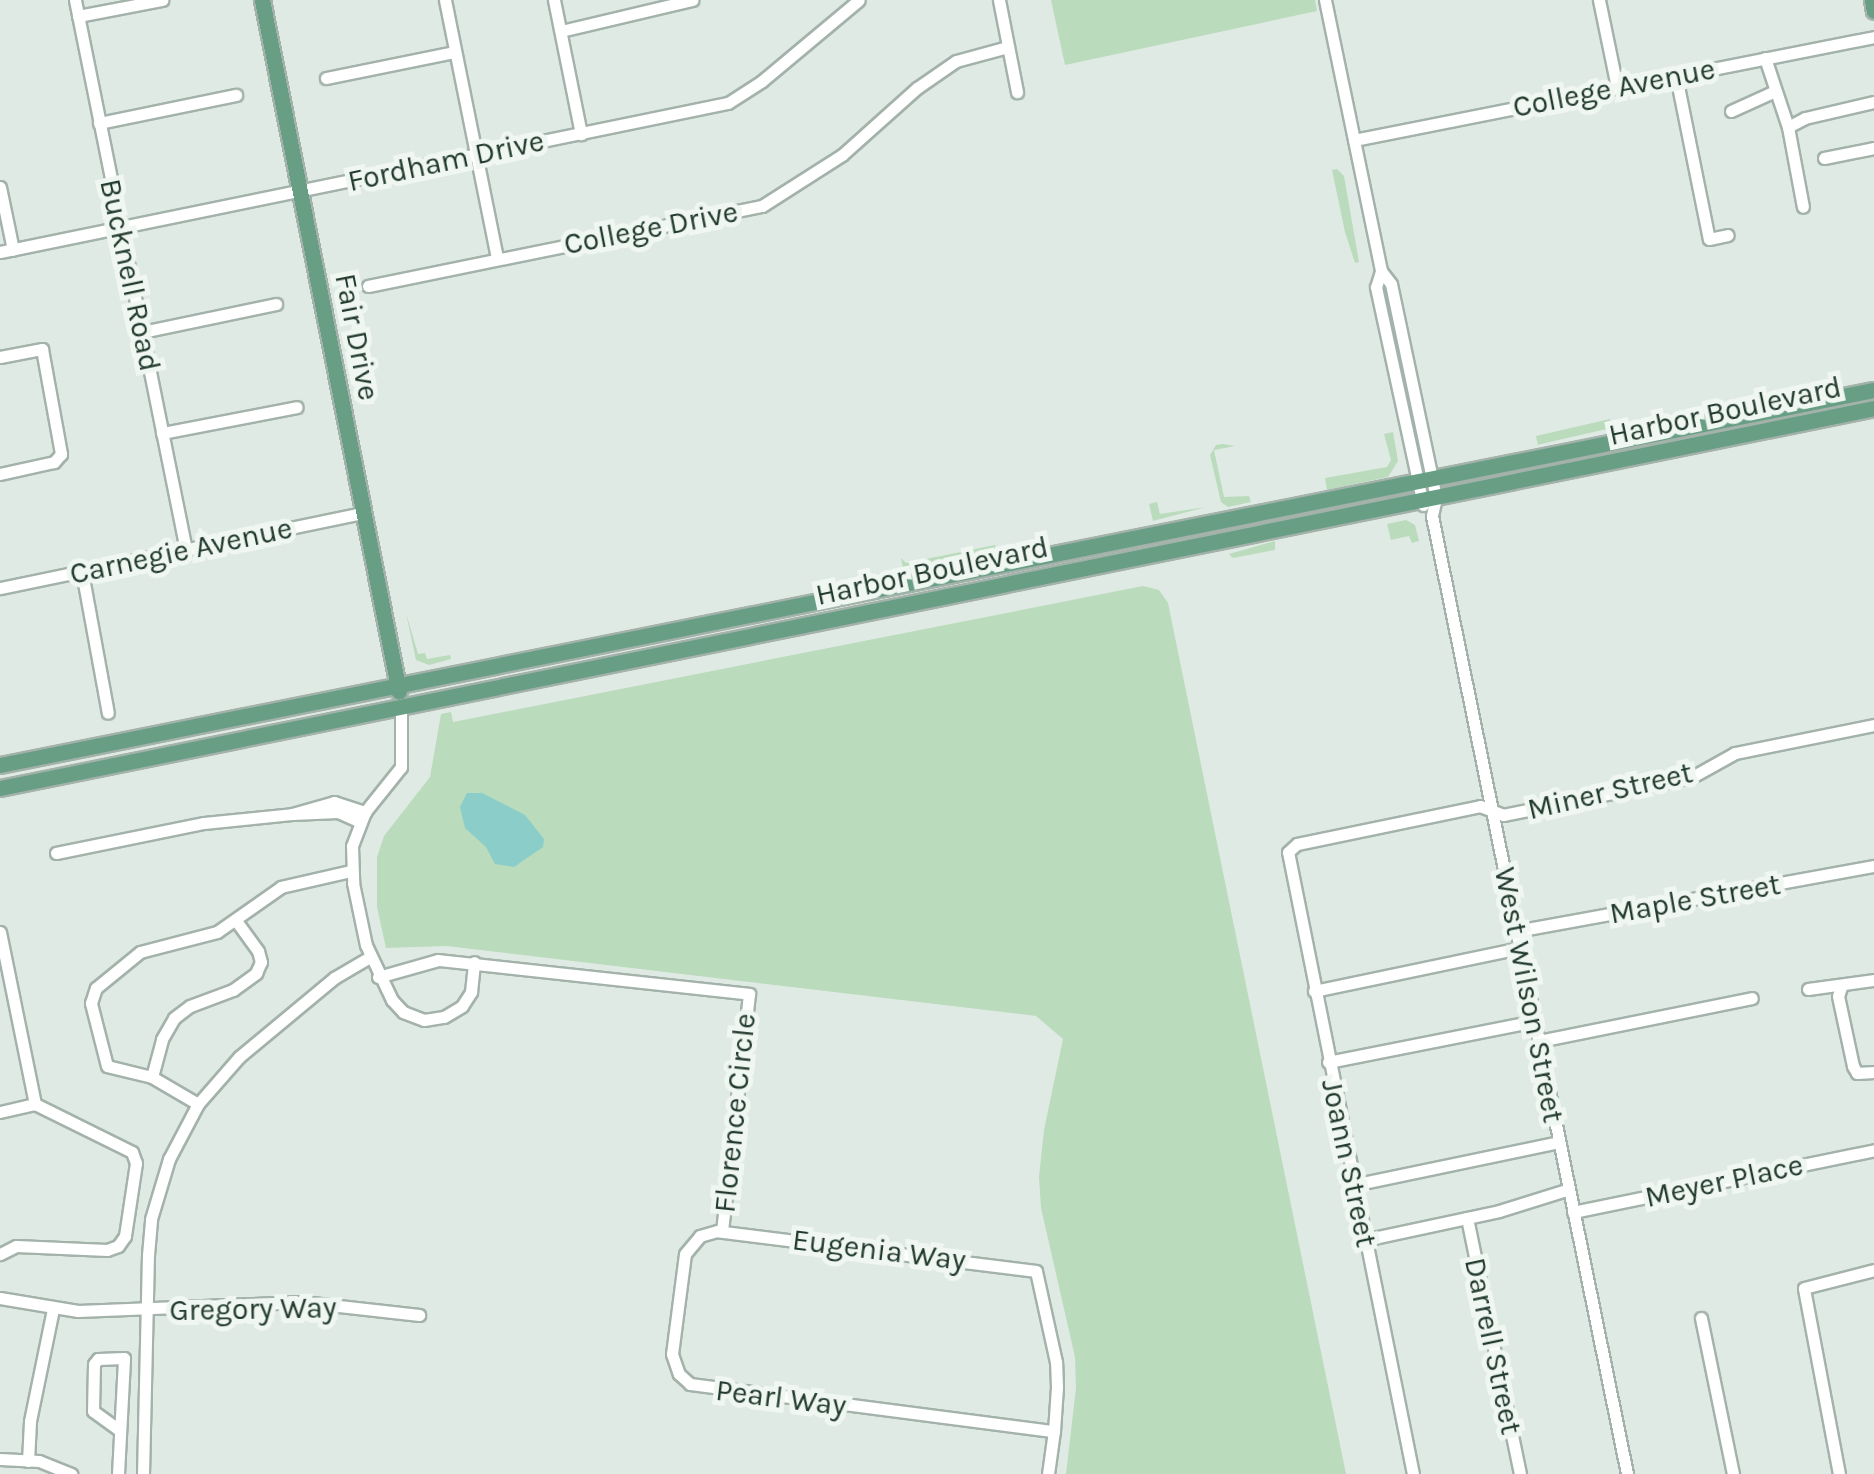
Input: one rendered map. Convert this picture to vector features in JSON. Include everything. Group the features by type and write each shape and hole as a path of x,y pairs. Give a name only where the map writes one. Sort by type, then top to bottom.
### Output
{"main road":[{"name":"Fair Drive","path":"262,0 401,706"},
{"path":"1872,0 1874,11"},
{"name":"Harbor Boulevard","path":"0,765 1874,390"},
{"name":"Harbor Boulevard","path":"0,788 1874,408"}],"street":[{"name":"Bucknell Road","path":"74,0 186,550"},
{"path":"78,16 162,0"},
{"path":"444,0 497,258"},
{"path":"554,0 580,134"},
{"path":"560,30 692,0"},
{"name":"Fordham Drive","path":"6,251 737,99 859,0"},
{"path":"998,0 1017,92"},
{"name":"West Wilson Street","path":"1325,0 1381,271 1391,284 1436,498 1432,515 1627,1474"},
{"path":"1599,0 1618,87"},
{"name":"College Avenue","path":"1354,140 1874,37"},
{"name":"College Drive","path":"368,286 762,206 842,154 918,88 956,61 1008,48"},
{"path":"326,78 454,52"},
{"path":"1764,58 1788,127 1803,206"},
{"path":"1676,76 1709,240 1728,236"},
{"path":"1730,112 1773,92"},
{"path":"100,122 236,95"},
{"path":"1788,127 1805,118 1874,102"},
{"path":"1824,158 1874,148"},
{"path":"0,186 6,251"},
{"name":"West Wilson Street","path":"1381,271 1376,287 1419,502"},
{"path":"142,332 276,304"},
{"path":"0,357 42,349 61,454 54,462 0,474"},
{"path":"162,433 297,407"},
{"path":"1419,502 1432,515"},
{"name":"Carnegie Avenue","path":"0,588 362,513"},
{"path":"82,572 108,713"},
{"path":"378,977 423,962 474,962 471,992 462,1006 444,1017 413,1017 392,1000 378,977 370,957 352,871 352,846 362,817 401,767 401,706"},
{"name":"Miner Street","path":"1288,852 1297,844 1480,806 1504,815 1692,777 1736,754 1874,725"},
{"path":"56,853 204,824 321,809 362,817"},
{"name":"Joann Street","path":"1288,852 1412,1474"},
{"name":"Maple Street","path":"1516,931 1874,866"},
{"path":"198,1104 152,1078 107,1066 91,1003 96,988 140,952 210,934 236,921 280,888 352,871"},
{"path":"152,1078 162,1039 174,1018 190,1006 233,990 256,973 261,962 258,950 236,921"},
{"path":"0,932 35,1104"},
{"path":"1314,991 1520,948"},
{"path":"143,1474 151,1219 169,1159 198,1104 239,1057 334,978 370,957"},
{"name":"Florence Circle","path":"474,962 749,994 722,1232"},
{"path":"1808,989 1874,980"},
{"path":"1840,987 1838,996 1857,1073 1874,1072"},
{"path":"1539,1041 1752,998"},
{"path":"1328,1062 1534,1021"},
{"path":"0,1112 35,1104 135,1156 125,1236 113,1249 30,1245 0,1254"},
{"path":"1354,1185 1559,1142"},
{"name":"Meyer Place","path":"1573,1212 1874,1150"},
{"path":"1364,1240 1467,1218 1569,1189"},
{"name":"Darrell Street","path":"1467,1218 1520,1474"},
{"name":"Eugenia Way","path":"722,1232 1036,1271 1056,1362 1054,1431"},
{"name":"Pearl Way","path":"722,1232 700,1236 682,1264 672,1354 679,1374 690,1384 1054,1431"},
{"path":"1839,1474 1804,1288 1874,1270"},
{"name":"Gregory Way","path":"0,1298 53,1309 147,1310 303,1302 419,1315"},
{"path":"28,1461 30,1421 53,1309"},
{"path":"1701,1318 1733,1474"},
{"path":"118,1474 124,1358 98,1359 94,1364 93,1411 119,1430"},
{"path":"1048,1474 1054,1431"},
{"path":"0,1459 28,1461 71,1474"}],"green space":[{"path":"1051,0 1315,0 1317,11 1065,65"},
{"path":"1337,169 1344,176 1359,262 1355,263 1332,170"},
{"path":"1610,419 1612,428 1538,445 1536,436"},
{"path":"1393,432 1398,461 1388,477 1327,490 1325,478 1387,467 1391,460 1384,434"},
{"path":"1216,445 1235,446 1214,450 1224,497 1249,496 1251,502 1228,507 1221,502 1210,455"},
{"path":"1157,502 1160,514 1206,507 1153,521 1149,504"},
{"path":"1406,520 1415,525 1419,541 1412,543 1409,536 1391,540 1387,524"},
{"path":"1275,541 1275,550 1233,558 1229,554"},
{"path":"995,545 998,551 993,554 904,572 901,558 906,563"},
{"path":"1143,586 1159,590 1168,603 1346,1474 1066,1474 1076,1388 1075,1357 1041,1208 1039,1177 1044,1130 1063,1039 1036,1016 447,946 386,948 377,907 377,857 384,836 430,777 441,714 451,712 453,722"},
{"path":"406,613 418,654 425,653 427,659 450,655 451,659 429,665 416,660"}],"water":[{"path":"467,793 482,793 525,815 544,839 543,847 514,867 495,864 486,847 465,828 460,807"}]}
